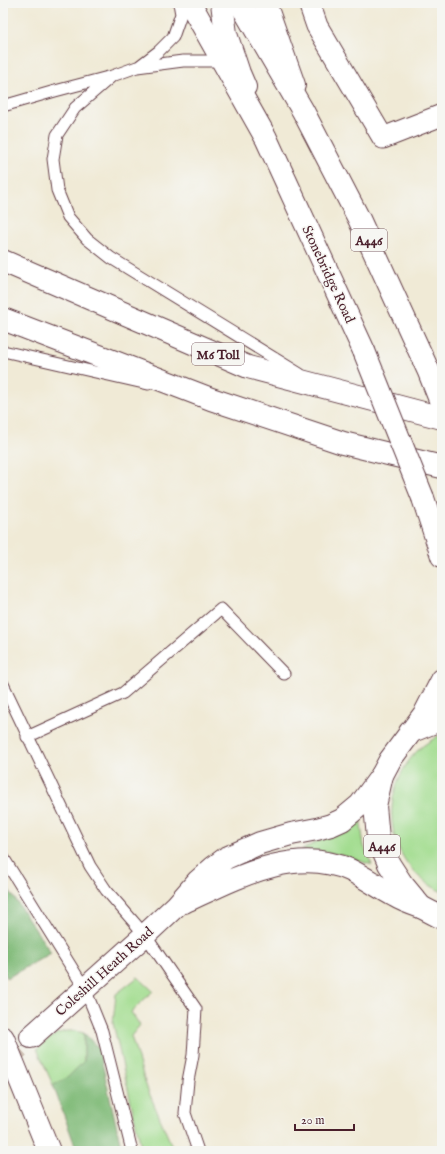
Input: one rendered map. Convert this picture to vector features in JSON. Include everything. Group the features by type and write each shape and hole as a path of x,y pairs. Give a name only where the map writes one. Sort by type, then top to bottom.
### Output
{"main road":[{"name":"Stonebridge Road","path":"190,3 266,138 364,351 423,498 442,556"},
{"path":"222,3 226,34 239,73 266,138"},
{"name":"A446","path":"240,3 303,111 360,219 429,372 442,405"},
{"path":"265,3 303,111"},
{"name":"M6 Toll","path":"3,261 248,367 442,418"},
{"path":"3,319 211,399 344,442 442,467"},
{"name":"A446","path":"442,680 425,713 390,760 382,776 375,806 378,838 389,864 402,884 421,907 442,918"},
{"path":"410,732 442,719"},
{"name":"Coleshill Heath Road","path":"31,1037 146,935 177,905 198,881 226,858 260,843 290,834 324,827 342,820 360,805 382,776"},
{"name":"Coleshill Heath Road","path":"177,905 246,874 282,864 314,862 332,864 349,870 396,897 421,907"},
{"path":"3,1038 49,1151"}],"street":[{"path":"309,3 317,26 383,138 442,115"}],"lane":[{"path":"137,67 159,51 173,37 181,14 179,3"},
{"path":"3,106 112,76 137,67 183,61 223,61"},
{"path":"112,76 75,108 57,135 53,159 57,190 68,217 87,239 111,258 320,386"},
{"path":"3,351 211,399"},
{"path":"27,737 123,693 222,609 284,674"},
{"path":"3,684 27,737 90,866 106,890 146,935 196,1009 193,1055 188,1081 185,1113 198,1151"},
{"path":"3,857 85,989 102,1031 132,1151"}],"green space":[{"path":"442,734 442,892 423,880 414,872 399,850 394,835 392,806 400,776 407,763 420,748"},
{"path":"360,818 364,846 372,865 345,856 326,852 302,850"},
{"path":"3,881 51,953 7,978 3,970"},
{"path":"138,977 153,991 131,1012 140,1025 131,1036 147,1088 174,1151 142,1151 113,1023 116,994"},
{"path":"66,1031 84,1033 84,1061 67,1078 53,1085 37,1049 47,1040 61,1032"},
{"path":"84,1033 99,1049 122,1151 77,1151 53,1085 67,1078 84,1061"}],"tunnel":[{"path":"3,1062 31,1037"}]}
